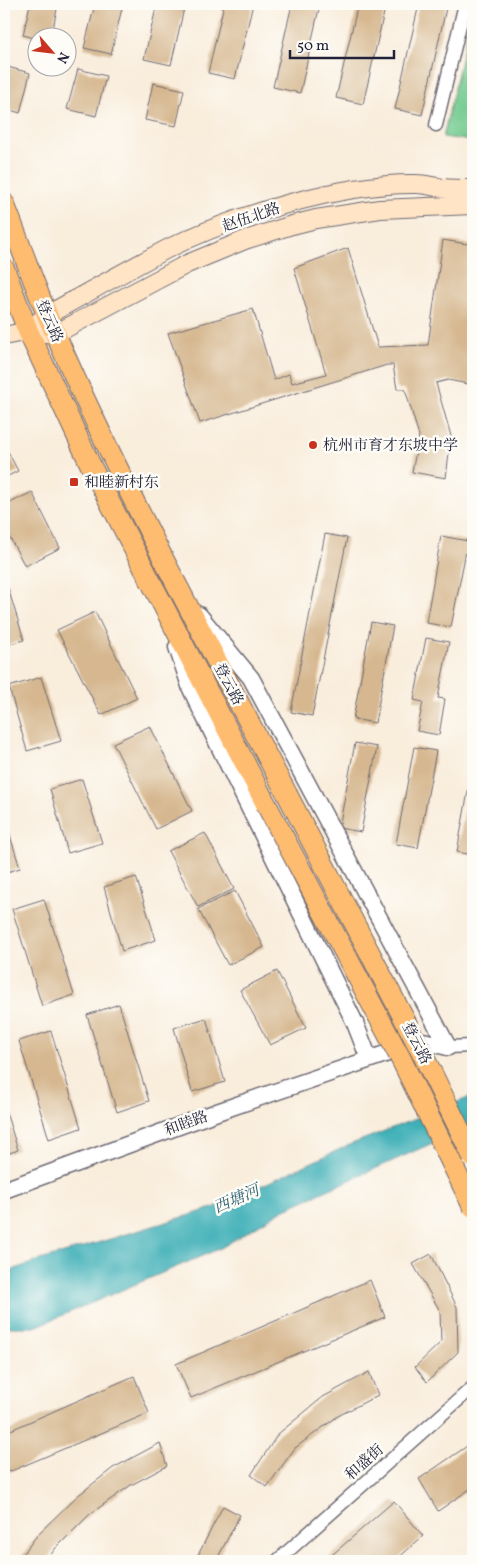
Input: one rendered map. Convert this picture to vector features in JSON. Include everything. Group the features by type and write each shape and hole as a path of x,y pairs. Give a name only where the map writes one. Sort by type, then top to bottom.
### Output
{"main road":[{"name":"赵伍北路","path":"28,331 47,315 169,249 213,229 278,207 338,193 376,187 417,184 442,188 473,189"},
{"name":"登云路","path":"4,203 55,334 108,448 182,595 424,1056 473,1157"},
{"name":"赵伍北路","path":"55,334 187,264 245,240 316,219 380,209 473,205"},
{"name":"登云路","path":"4,268 28,331 92,468 402,1061 473,1207"},
{"path":"4,336 28,331 55,334"}],"street":[{"path":"436,125 465,4"},
{"path":"182,595 251,678 448,1047 473,1046"},
{"path":"162,602 191,689 355,1023 369,1059"},
{"name":"和睦路","path":"4,1190 217,1112 423,1041 448,1047"},
{"name":"和盛街","path":"277,1561 473,1387"}],"green space":[{"path":"473,9 473,141 443,137"}],"water":[{"name":"西塘河","path":"473,1096 473,1125 283,1210 221,1248 35,1327 4,1327 4,1273 37,1261 213,1208 349,1145"}],"building":[{"path":"30,4 58,4 53,28 28,28 28,36 23,35"},
{"path":"95,4 123,4 111,54 84,48"},
{"path":"157,4 185,4 171,65 144,59"},
{"path":"224,4 253,4 235,79 208,73"},
{"path":"292,4 320,4 300,93 273,87"},
{"path":"358,4 386,4 363,104 336,98"},
{"path":"419,4 447,4 422,115 395,109"},
{"path":"4,66 28,72 29,78 20,113 4,108"},
{"path":"78,69 106,76 96,116 67,109 76,78 78,78"},
{"path":"153,83 184,90 176,126 145,120"},
{"path":"443,240 473,245 473,385 448,380 436,383 451,436 446,478 412,472 419,436 405,389 397,389 393,365 387,365 200,423 168,333 253,309 274,380 289,374 292,383 326,374 294,268 348,248 378,347 428,345"},
{"path":"4,444 18,471 4,478"},
{"path":"32,492 60,548 25,566 4,527 4,506"},
{"path":"325,534 347,538 312,716 291,712"},
{"path":"441,536 468,541 451,627 426,623"},
{"path":"4,575 24,640 4,646"},
{"path":"95,612 137,698 101,715 57,630"},
{"path":"371,622 393,626 375,723 353,719"},
{"path":"426,638 449,642 438,698 445,699 439,735 417,731 423,702 414,700"},
{"path":"41,677 61,741 27,751 9,687"},
{"path":"150,726 192,811 156,829 113,743"},
{"path":"355,743 377,747 361,832 339,828"},
{"path":"414,747 436,751 418,848 396,844"},
{"path":"473,770 473,855 457,852"},
{"path":"82,779 102,843 68,853 50,789"},
{"path":"4,816 20,868 4,873"},
{"path":"205,833 234,889 198,907 168,851"},
{"path":"136,877 156,940 122,951 104,887"},
{"path":"235,891 264,947 228,965 198,909"},
{"path":"44,899 74,995 42,1006 12,909"},
{"path":"277,971 306,1028 270,1045 240,990"},
{"path":"119,1004 149,1101 117,1112 87,1015"},
{"path":"206,1018 225,1082 192,1092 174,1028"},
{"path":"51,1031 81,1128 49,1139 19,1041"},
{"path":"4,1106 18,1150 4,1155"},
{"path":"431,1254 457,1307 458,1352 427,1382 415,1367 441,1342 440,1311 413,1264"},
{"path":"370,1280 385,1317 191,1398 176,1364"},
{"path":"369,1372 378,1395 338,1416 295,1448 267,1487 251,1475 278,1434 323,1397"},
{"path":"134,1376 149,1413 4,1474 4,1433"},
{"path":"473,1442 473,1487 438,1511 419,1479"},
{"path":"160,1443 167,1466 131,1485 90,1514 55,1549 46,1561 18,1561 38,1534 76,1497 113,1468"},
{"path":"394,1501 423,1536 395,1561 325,1561"},
{"path":"223,1506 240,1515 216,1561 195,1561"}],"place":[{"name":"杭州市育才东坡中学","path":"313,445"},
{"name":"和睦新村东","path":"74,482"}]}
